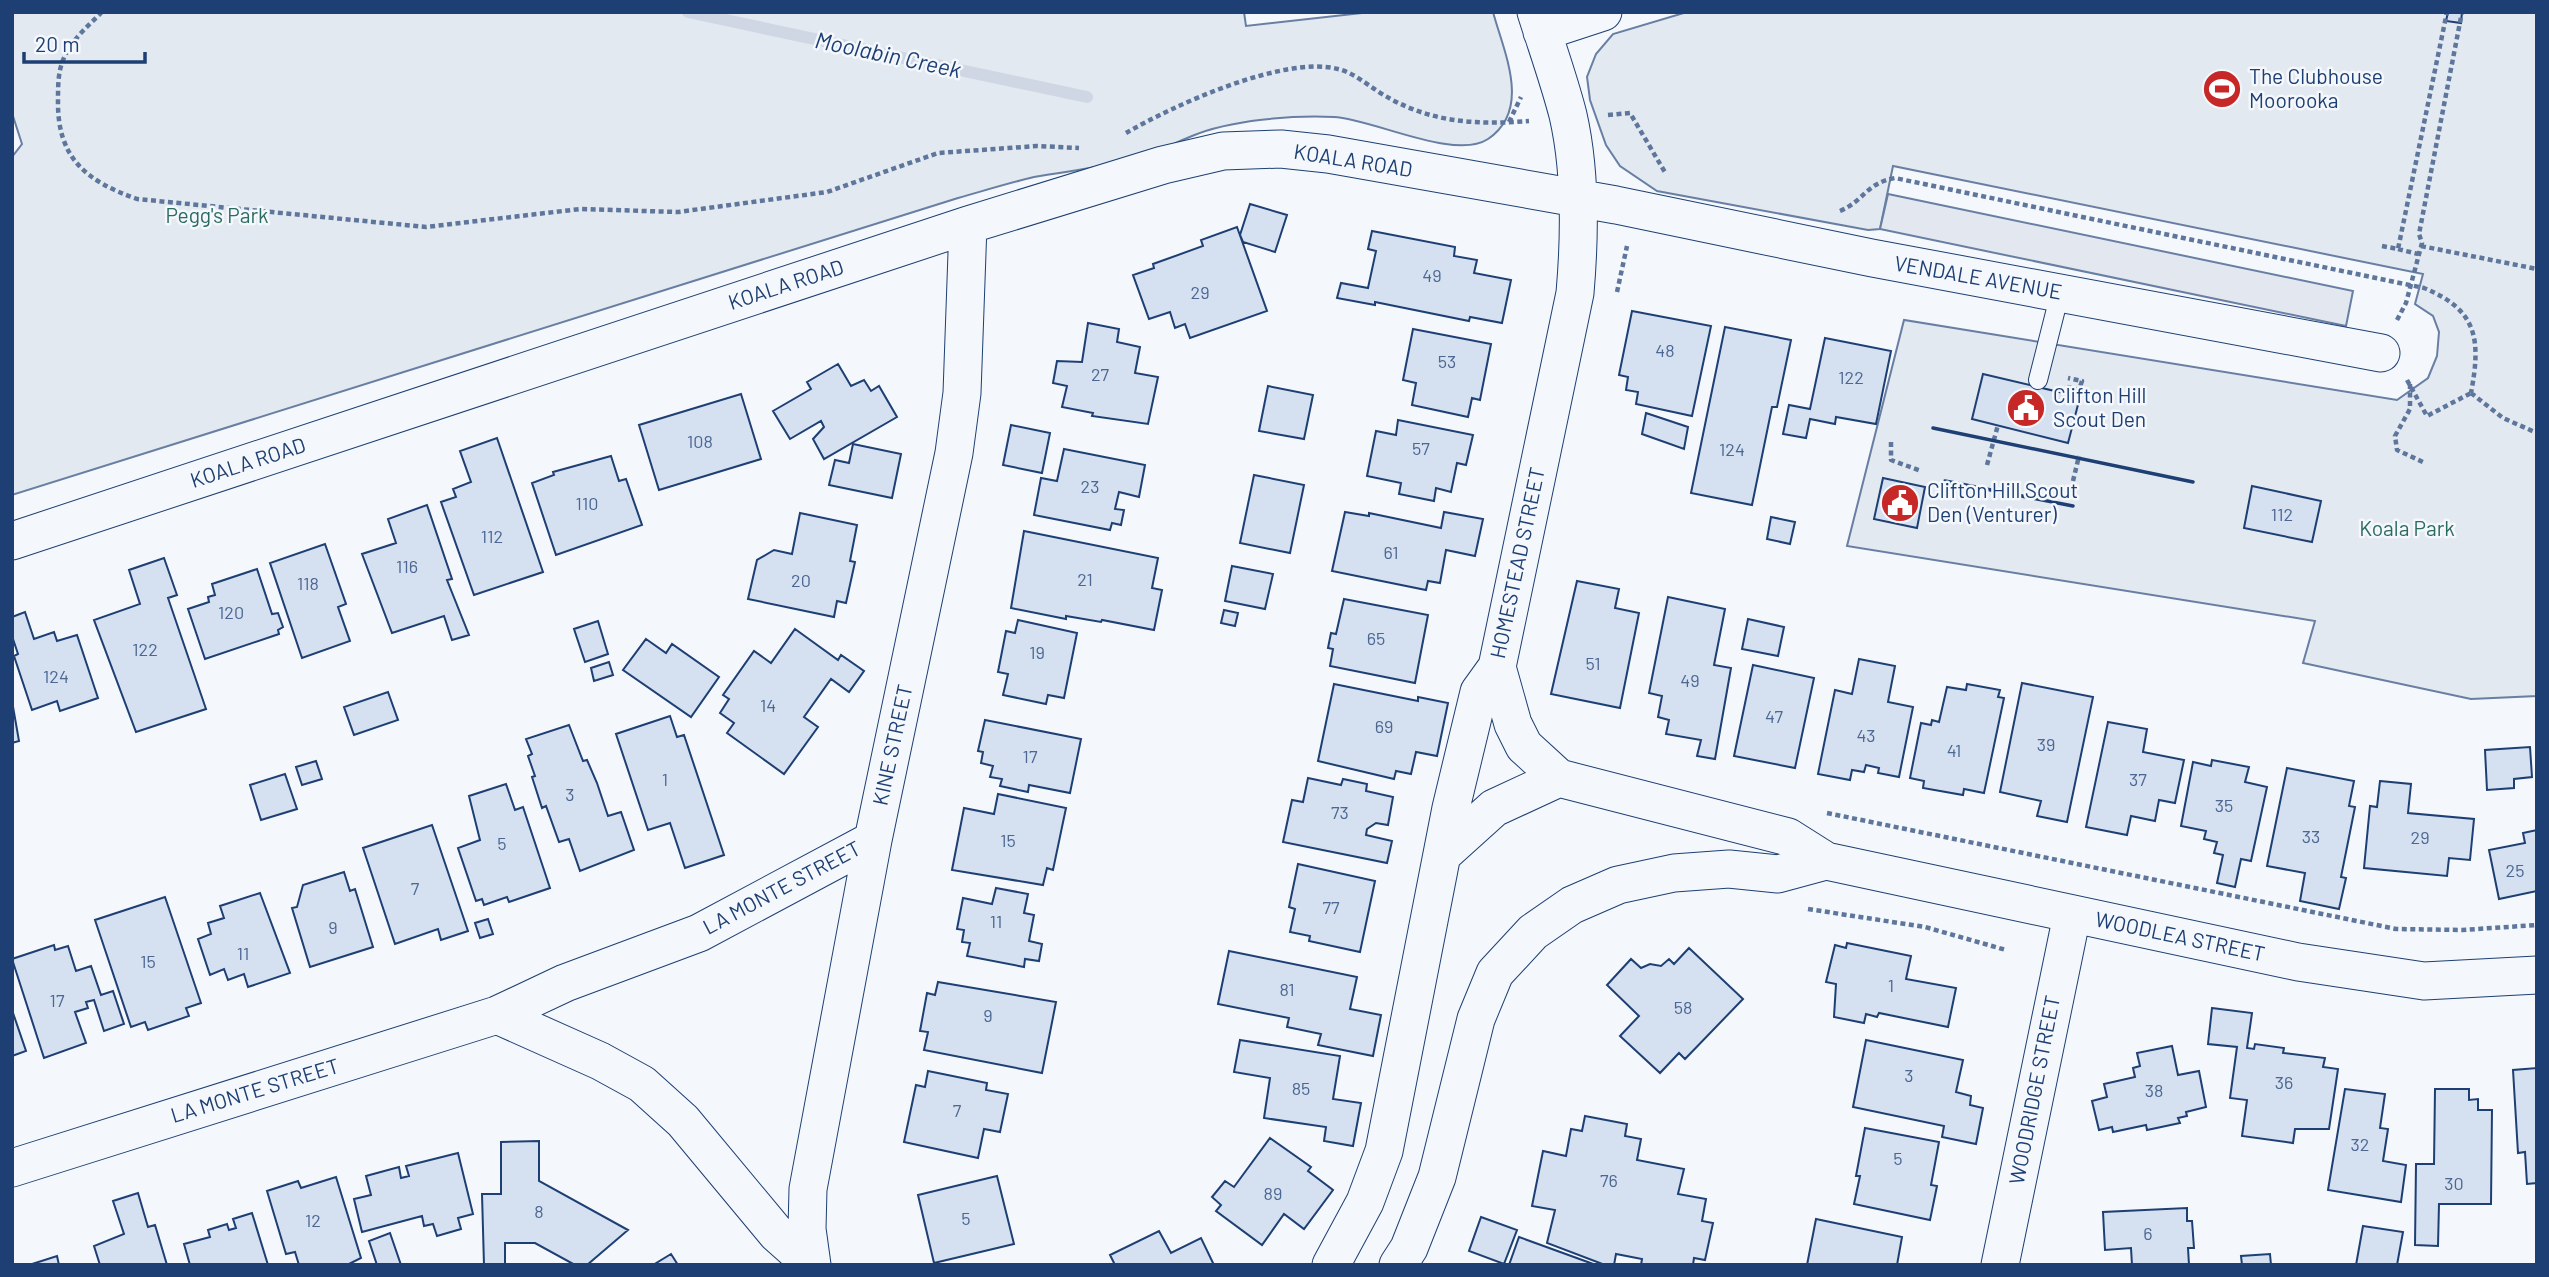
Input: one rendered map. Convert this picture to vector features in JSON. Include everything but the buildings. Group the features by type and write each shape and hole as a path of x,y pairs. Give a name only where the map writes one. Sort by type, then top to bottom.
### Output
{"street":[{"path":"1539,22 1603,12"},
{"name":"HOMESTEAD STREET","path":"1331,1265 1365,1202 1384,1151 1451,808 1479,692 1497,667 1575,293 1578,255 1576,199 1568,119 1539,22"},
{"name":"KOALA ROAD","path":"12,541 968,225 1163,165 1223,151 1281,149 1328,154 1576,199"},
{"name":"VENDALE AVENUE","path":"1576,199 2381,353"},
{"name":"KINE STREET","path":"812,1265 807,1229 807,1189 873,840 954,453 962,393 968,225"},
{"name":"WOODLEA STREET","path":"1497,667 1513,724 1524,746 1559,778 1788,837 1826,861 2298,962 2424,981 2537,975"},
{"path":"1443,854 1494,808 1559,778"},
{"name":"LA MONTE STREET","path":"12,1168 497,1015 565,983 699,933 873,840"},
{"name":"WOODLEA STREET","path":"1398,1265 1409,1248 1437,1177 1476,1019 1494,973 1533,932 1573,905 1618,885 1674,873 1729,869 1778,874 1826,861"},
{"name":"WOODRIDGE STREET","path":"2000,1265 2072,915"},
{"path":"497,1015 600,1060 642,1084 683,1121 777,1234 812,1265"}],"lane":[{"path":"2038,380 2060,293"}],"path":[{"path":"102,12 74,41 62,63 58,122 69,154 86,174 106,188 137,200 426,227 580,209 678,212 827,192 938,153 1002,147 1086,147"},
{"path":"2399,249 2447,12"},
{"path":"2406,303 2421,246 2419,234 2462,12"},
{"path":"1120,137 1160,114 1265,74 1311,66 1340,69 1415,111 1459,123 1532,121"},
{"path":"1606,116 1630,113 1658,164 1676,180"},
{"path":"1835,213 1849,207 1878,181 1895,178 2409,285 2446,297 2462,311 2472,328 2477,345 2471,393"},
{"path":"2382,246 2418,254"},
{"path":"2421,246 2537,269"},
{"path":"2059,385 2079,390 2082,381 2061,376"},
{"path":"2425,463 2397,450 2395,436 2410,409 2410,383 2427,415 2471,393"},
{"path":"2471,393 2503,418 2537,433"},
{"path":"1987,465 1998,425"},
{"path":"1891,442 1891,460 1921,471"},
{"path":"2073,481 2079,456"},
{"path":"1819,811 2396,929 2462,930 2537,925"},
{"path":"1806,909 1925,927 2006,950"}],"green space":[{"name":"Pegg's Park","path":"12,12 1244,12 1246,26 1371,12 1493,12 1508,62 1512,96 1509,112 1501,127 1488,139 1474,144 1435,142 1334,117 1262,120 1224,126 1141,157 1034,177 958,198 12,495 12,157 22,144 12,113"},
{"name":"Koala Park","path":"1687,12 2537,12 2537,696 2471,699 2303,663 2315,621 1847,546 1904,320 2397,400 2428,378 2437,356 2439,332 2433,316 2415,304 2423,274 1893,166 1880,229 1868,230 1657,191 1620,166 1606,145 1590,100 1587,77 1596,54 1613,34"}],"shaded area":[{"path":"1888,194 2353,291 2346,326 1880,229"}],"waterway":[{"name":"Moolabin Creek","path":"688,12 1087,97"}],"wall":[{"path":"1933,428 2193,482"},
{"path":"1945,481 2073,506"}],"place":[{"name":"The Clubhouse Moorooka","path":"2222,89"},
{"name":"Clifton Hill Scout Den","path":"2026,408"},
{"name":"Clifton Hill Scout Den (Venturer)","path":"1900,503"}]}
